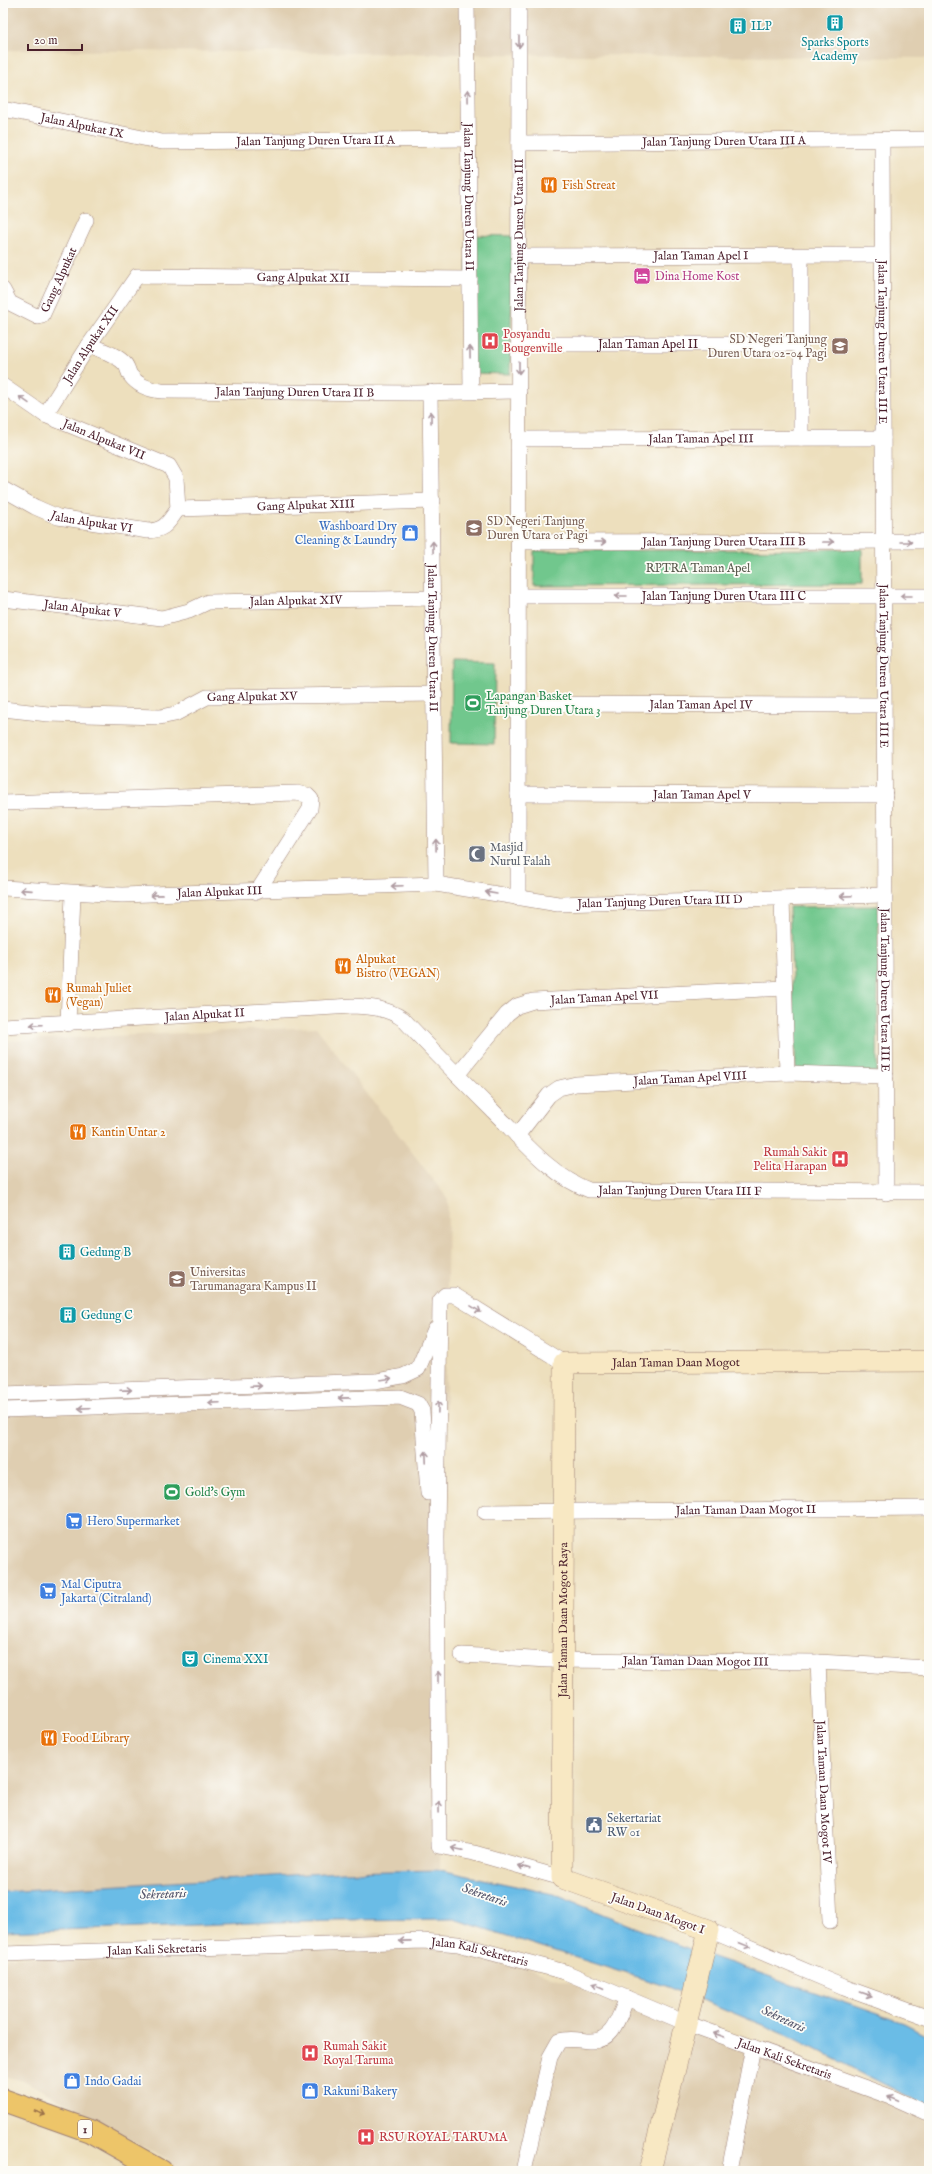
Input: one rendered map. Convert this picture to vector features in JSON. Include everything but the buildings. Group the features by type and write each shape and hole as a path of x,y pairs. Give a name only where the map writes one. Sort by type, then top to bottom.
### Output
{"highway":[{"name":"1","path":"3,2100 90,2131 161,2171"}],"street":[{"name":"Jalan Tanjung Duren Utara II","path":"467,3 471,391"},
{"name":"Jalan Tanjung Duren Utara III","path":"518,898 519,3"},
{"name":"Jalan Alpukat IX","path":"3,109 162,142"},
{"name":"Jalan Tanjung Duren Utara II A","path":"162,142 468,139"},
{"name":"Jalan Tanjung Duren Utara III E","path":"882,140 886,1193"},
{"name":"Jalan Tanjung Duren Utara III A","path":"519,143 929,140"},
{"name":"Gang Alpukat","path":"3,290 10,303 38,317 42,316 86,220"},
{"name":"Jalan Taman Apel I","path":"519,256 882,255"},
{"path":"801,256 801,438"},
{"name":"Gang Alpukat XII","path":"137,276 470,280"},
{"name":"Jalan Alpukat XII","path":"45,414 89,345 137,276"},
{"name":"Jalan Taman Apel II","path":"519,344 801,344"},
{"name":"Jalan Tanjung Duren Utara II B","path":"89,345 118,358 126,365 132,377 140,385 151,390 430,392 519,391"},
{"name":"Jalan Alpukat VII","path":"3,386 45,414 170,466 176,478 178,509"},
{"name":"Jalan Tanjung Duren Utara II","path":"430,392 433,501 436,884"},
{"name":"Jalan Taman Apel III","path":"519,439 883,438"},
{"name":"Jalan Alpukat VI","path":"3,489 35,507 58,517 148,531 158,530 164,527 178,509"},
{"name":"Gang Alpukat XIII","path":"178,509 433,501"},
{"name":"Jalan Tanjung Duren Utara III B","path":"519,542 929,542"},
{"name":"Jalan Tanjung Duren Utara III C","path":"519,596 929,596"},
{"name":"Jalan Alpukat XIV","path":"162,618 189,611 208,602 434,598"},
{"name":"Jalan Alpukat V","path":"3,599 162,618"},
{"name":"Gang Alpukat XV","path":"3,709 48,714 160,717 175,714 207,697 435,694"},
{"name":"Jalan Taman Apel IV","path":"519,704 884,705"},
{"path":"3,803 288,793 307,794 311,799 310,809 257,892"},
{"name":"Jalan Taman Apel V","path":"518,794 885,795"},
{"name":"Jalan Alpukat III","path":"3,888 72,894 122,895 257,892 436,884"},
{"name":"Jalan Tanjung Duren Utara III D","path":"436,884 558,904 885,895"},
{"path":"68,1024 72,894"},
{"path":"782,898 787,1073"},
{"name":"Jalan Taman Apel VII","path":"457,1075 506,1014 517,1006 534,1001 784,988"},
{"name":"Jalan Alpukat II","path":"3,1026 68,1024 353,1006 391,1011 403,1019"},
{"name":"Jalan Tanjung Duren Utara III F","path":"403,1019 517,1136 562,1175 577,1186 589,1190 886,1193 929,1192"},
{"name":"Jalan Taman Apel VIII","path":"517,1136 549,1095 559,1088 576,1084 787,1073 886,1076"},
{"path":"437,1537 439,1304 442,1297 449,1294 454,1295 564,1363"},
{"path":"3,1394 352,1382 392,1378 408,1374 418,1369 439,1318"},
{"name":"Jalan Taman Daan Mogot","path":"564,1363 929,1361"},
{"name":"Jalan Taman Daan Mogot Raya","path":"562,1878 564,1363"},
{"path":"3,1410 337,1398 400,1397 412,1400 418,1404 422,1411 430,1515 432,1527 437,1537"},
{"name":"Jalan Taman Daan Mogot II","path":"485,1512 929,1508"},
{"name":"Jalan Daan Mogot I","path":"437,1537 440,1846 474,1853 562,1878 707,1938 650,2171"},
{"name":"Jalan Taman Daan Mogot III","path":"462,1655 563,1660 818,1662 929,1668"},
{"name":"Jalan Taman Daan Mogot IV","path":"818,1662 830,1921"},
{"path":"707,1938 929,2018"},
{"name":"Jalan Kali Sekretaris","path":"3,1954 423,1941 458,1944 565,1972 627,1998 688,2016 753,2047 891,2097 929,2114"},
{"path":"524,2171 550,2057 558,2041 567,2039 592,2042 603,2040 612,2031 627,1998"},
{"path":"729,2171 753,2047"}],"shaded area":[{"path":"3,3 929,3 929,58 3,50"},
{"path":"316,1027 448,1199 440,1870 341,1872 3,1892 3,1041"},
{"path":"378,1933 509,1962 684,2023 895,2101 929,2124 929,2171 181,2171 169,2161 25,2081 3,2076 3,1957 44,1957"}],"green space":[{"path":"467,235 513,236 510,374 465,373"},
{"name":"RPTRA Taman Apel","path":"862,549 862,584 534,586 534,551"},
{"name":"Lapangan Basket Tanjung Duren Utara 3","path":"452,662 495,663 494,744 451,743"},
{"path":"879,906 877,1072 796,1070 789,907"}],"water":[{"name":"Sekretaris","path":"440,1870 553,1894 687,1948 904,2023 929,2036 929,2107 789,2036 712,2004 665,1986 454,1919 334,1920 3,1932 3,1892 341,1872"}],"place":[{"name":"Sparks Sports Academy","path":"835,23"},
{"name":"ILP","path":"738,26"},
{"name":"Fish Streat","path":"549,185"},
{"name":"Dina Home Kost","path":"642,276"},
{"name":"Posyandu Bougenville","path":"490,341"},
{"name":"SD Negeri Tanjung Duren Utara 02-04 Pagi","path":"840,346"},
{"name":"SD Negeri Tanjung Duren Utara 01 Pagi","path":"474,528"},
{"name":"Washboard Dry Cleaning & Laundry","path":"410,533"},
{"name":"Lapangan Basket Tanjung Duren Utara 3","path":"473,703"},
{"name":"Masjid Nurul Falah","path":"477,854"},
{"name":"Alpukat Bistro (VEGAN)","path":"343,966"},
{"name":"Rumah Juliet (Vegan)","path":"53,995"},
{"name":"Kantin Untar 2","path":"78,1132"},
{"name":"Rumah Sakit Pelita Harapan","path":"840,1159"},
{"name":"Gedung B","path":"67,1252"},
{"name":"Universitas Tarumanagara Kampus II","path":"177,1279"},
{"name":"Gedung C","path":"68,1315"},
{"name":"Gold's Gym","path":"172,1492"},
{"name":"Hero Supermarket","path":"74,1521"},
{"name":"Mal Ciputra Jakarta (Citraland)","path":"48,1591"},
{"name":"Cinema XXI","path":"190,1659"},
{"name":"Food Library","path":"49,1738"},
{"name":"Sekertariat RW 01","path":"594,1825"},
{"name":"Rumah Sakit Royal Taruma","path":"310,2053"},
{"name":"Indo Gadai","path":"72,2081"},
{"name":"Rakuni Bakery","path":"310,2091"},
{"name":"RSU ROYAL TARUMA","path":"366,2137"}]}
